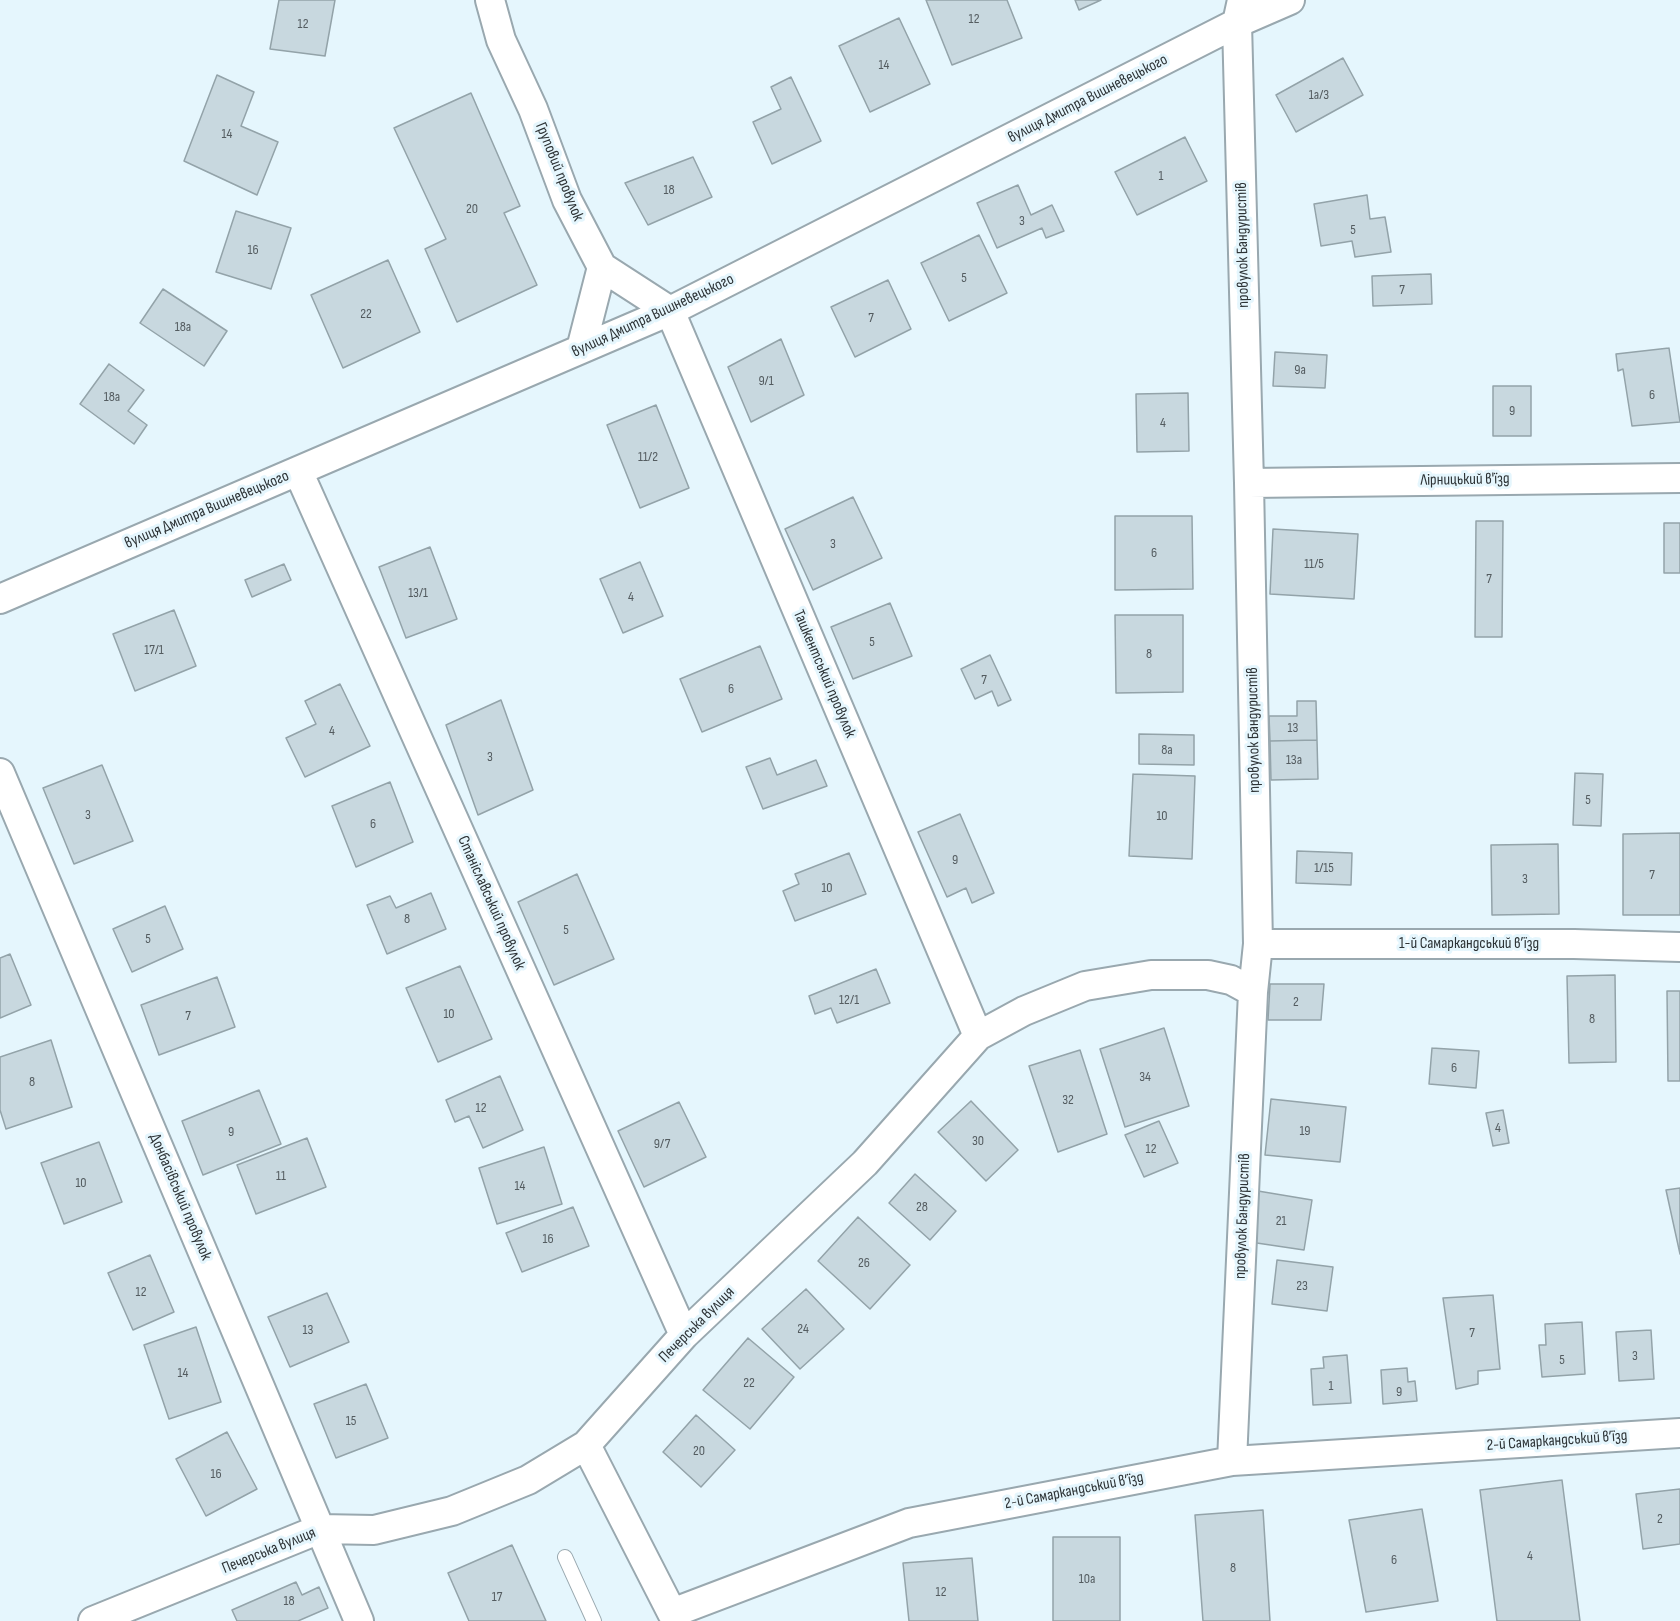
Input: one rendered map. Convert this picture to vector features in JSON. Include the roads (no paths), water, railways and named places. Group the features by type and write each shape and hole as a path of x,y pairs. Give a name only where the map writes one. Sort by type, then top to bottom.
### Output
{"street":[{"name":"Груповий провулок","path":"490,0 501,40 533,109 567,200 602,267 670,311"},
{"name":"вулиця Дмитра Вишневецького","path":"0,599 670,311 1240,12 1290,0"},
{"name":"провулок Бандуристів","path":"1232,1461 1253,992 1258,944 1240,12"},
{"path":"581,349 602,267"},
{"name":"Ташкентський провулок","path":"670,311 978,1036"},
{"name":"Станіславський провулок","path":"298,471 684,1335"},
{"name":"Лірницький в'їзд","path":"1249,483 1680,478"},
{"name":"Донбасівський провулок","path":"0,773 359,1621"},
{"name":"1-й Самаркандський в’їзд","path":"1258,944 1574,944 1680,947"},
{"name":"Печерська вулиця","path":"93,1621 320,1529 374,1530 452,1511 528,1480 586,1445 684,1335 865,1163 978,1036 1024,1011 1084,986 1151,975 1208,975 1231,980 1253,992"},
{"name":"2-й Самаркандський в’їзд","path":"586,1445 674,1617 909,1523 1232,1461 1680,1433"}],"lane":[{"path":"565,1557 594,1621"}]}
